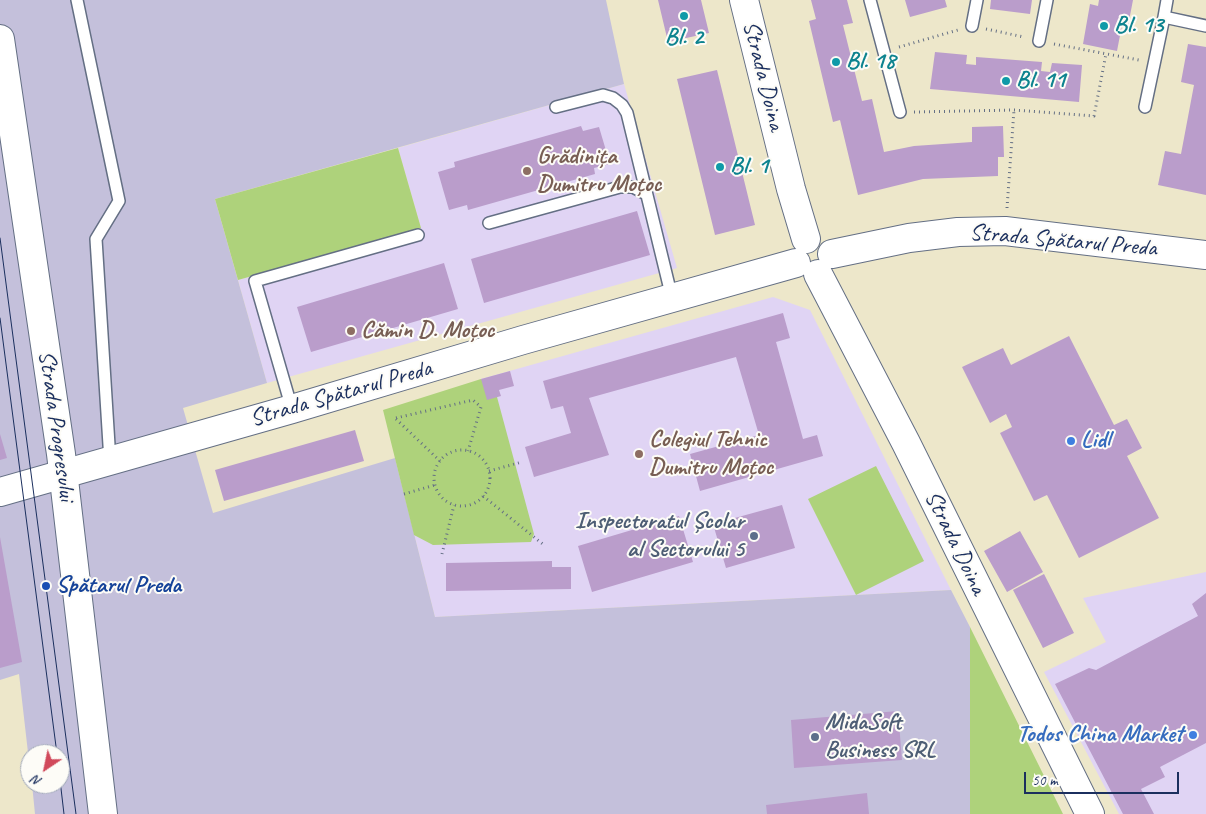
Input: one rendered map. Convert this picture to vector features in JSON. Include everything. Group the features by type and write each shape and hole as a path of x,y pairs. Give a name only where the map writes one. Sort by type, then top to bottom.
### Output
{"street":[{"name":"Strada Doina","path":"744,0 791,189 813,258 1090,814"},
{"name":"Strada Progresului","path":"0,39 64,475 103,814"},
{"name":"Strada Spătarul Preda","path":"0,492 813,258 908,238 958,232 1005,231 1206,255"}],"lane":[{"path":"77,0 119,201 96,238 110,461"},
{"path":"870,0 900,112"},
{"path":"972,26 977,0"},
{"path":"1039,41 1047,0"},
{"path":"1145,107 1167,0"},
{"path":"1164,17 1206,26"},
{"path":"556,107 603,95 622,105 627,113 672,298"},
{"path":"488,223 620,187 633,187 646,194"},
{"path":"292,409 255,281 418,235"}],"path":[{"path":"884,51 972,26 1154,63"},
{"path":"900,112 1014,110 1094,116 1106,54"},
{"path":"1005,231 1014,110"},
{"path":"440,461 396,418 473,400 481,407 468,451"},
{"path":"468,451 481,458 489,471 488,488 484,496 470,505 454,505 442,497 435,485 436,468 440,461 452,452 468,451"},
{"path":"489,471 522,462"},
{"path":"404,494 435,485"},
{"path":"484,496 544,545"},
{"path":"442,554 454,505"}],"shaded area":[{"path":"0,0 606,0 624,84 215,199 267,383 183,408 213,513 395,458 435,617 951,590 970,627 970,814 35,814 33,794 70,794 70,744 27,744 19,674 0,680"},
{"path":"624,84 677,268 267,383 238,280 421,228 398,148"},
{"name":"Colegiul Tehnic Dumitru Moțoc","path":"773,297 810,310 951,590 435,617 395,458 481,379"},
{"path":"1206,572 1206,814 1119,814 1044,672 1106,642 1083,598"}],"green space":[{"path":"398,148 421,228 238,280 215,199"},
{"path":"481,379 497,397 534,534 531,542 433,545 414,535 383,410"},
{"path":"876,466 924,561 856,595 808,499"},
{"path":"970,627 1063,814 970,814"}],"building":[{"name":"Bl. 2","path":"658,0 701,0 709,33 668,42"},
{"name":"Bl. 18","path":"811,0 847,0 853,23 843,25 862,101 872,99 884,152 914,146 972,142 972,127 1003,126 1004,157 998,157 998,176 923,179 858,195 840,120 833,122 809,21 816,19"},
{"path":"905,0 945,0 947,7 910,17"},
{"path":"991,0 1032,0 1030,14 990,9"},
{"name":"Bl. 13","path":"1099,0 1133,0 1128,26 1122,25 1117,51 1083,44 1090,4 1098,6"},
{"path":"1188,44 1206,47 1206,195 1158,185 1165,151 1181,154 1194,85 1181,82"},
{"name":"Bl. 11","path":"935,52 967,55 966,64 976,65 976,57 1042,62 1041,71 1050,72 1052,63 1082,65 1079,102 930,89"},
{"name":"Bl. 1","path":"717,70 755,225 715,235 677,79"},
{"path":"581,126 583,131 599,127 610,164 594,168 595,174 468,210 467,205 449,210 438,172 455,167 454,162"},
{"name":"Cămin D. Moțoc","path":"637,211 650,255 484,303 471,259"},
{"name":"Cămin D. Moțoc","path":"444,263 458,309 311,352 297,307"},
{"path":"783,313 790,338 776,342 803,439 817,435 823,456 700,491 690,454 759,435 736,357 589,398 609,455 534,477 525,447 571,433 563,406 551,409 543,381"},
{"name":"Lidl","path":"1069,336 1114,425 1127,419 1142,448 1127,456 1159,518 1079,558 1047,495 1034,501 1000,433 1012,427 1006,414 990,423 962,367 1003,348 1011,365"},
{"path":"510,371 514,386 499,390 501,396 487,400 481,379"},
{"path":"355,430 364,461 224,501 215,470"},
{"path":"0,434 7,458 0,460"},
{"name":"Inspectoratul Școlar al Sectorului 5","path":"782,505 795,548 726,568 713,524"},
{"path":"679,516 693,562 592,592 578,546"},
{"path":"1020,531 1043,572 1007,592 984,551"},
{"path":"0,537 22,662 0,668"},
{"path":"552,561 552,567 571,567 571,589 446,591 446,563"},
{"path":"1044,574 1074,633 1043,648 1013,590"},
{"path":"1206,593 1206,743 1160,767 1165,777 1141,789 1154,814 1123,814 1055,684 1089,668 1096,670 1198,616 1192,604"},
{"path":"898,711 902,760 794,768 791,720"},
{"path":"867,793 869,814 767,814 766,805"}],"tram line":[{"path":"0,238 76,814"},
{"path":"0,318 56,744"},
{"path":"62,794 64,814"}],"place":[{"name":"Bl. 2","path":"684,16"},
{"name":"Bl. 13","path":"1104,26"},
{"name":"Bl. 18","path":"836,62"},
{"name":"Bl. 11","path":"1006,81"},
{"name":"Bl. 1","path":"720,167"},
{"name":"Grădinița Dumitru Moțoc","path":"527,171"},
{"name":"Cămin D. Moțoc","path":"351,331"},
{"name":"Lidl","path":"1071,441"},
{"name":"Colegiul Tehnic Dumitru Moțoc","path":"639,454"},
{"name":"Inspectoratul Școlar al Sectorului 5","path":"754,536"},
{"name":"Spătarul Preda","path":"46,586"},
{"name":"Todos China Market","path":"1193,735"},
{"name":"MidaSoft Business SRL","path":"815,737"}]}
